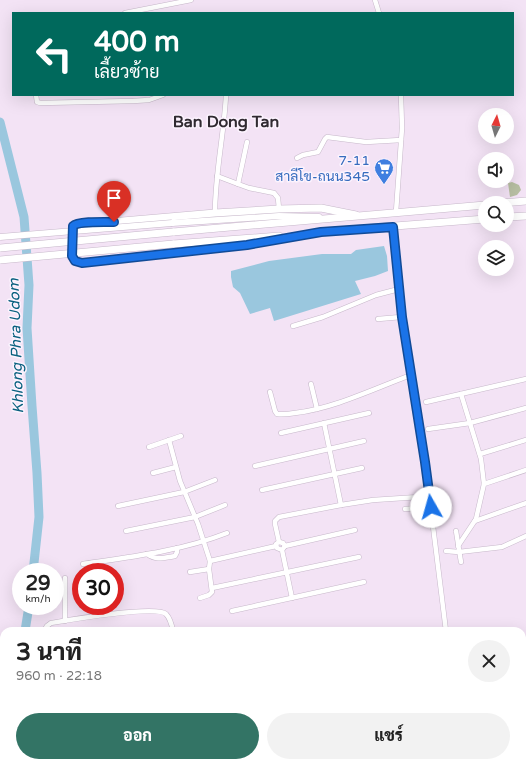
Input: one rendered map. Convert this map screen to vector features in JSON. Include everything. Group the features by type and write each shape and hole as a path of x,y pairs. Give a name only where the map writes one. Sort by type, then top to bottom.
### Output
{"main road":[{"path":"514,202 526,201"},
{"path":"0,248 356,215 478,206"},
{"path":"321,232 247,245 82,263 75,261 72,256 73,226 77,223 99,223 279,209 321,208 356,215"},
{"path":"0,237 279,216 328,218"},
{"path":"514,217 526,216"},
{"path":"0,260 174,244 478,220"}],"street":[{"path":"130,12 191,0"},
{"path":"375,0 379,12"},
{"path":"36,96 39,103 51,103 150,100 160,96"},
{"path":"215,213 217,176 226,107 226,96"},
{"path":"396,212 401,140 401,96"},
{"path":"297,158 303,154 318,152 327,136 366,142 401,140"},
{"path":"238,184 247,142"},
{"path":"217,176 249,188 271,192 277,195 279,209"},
{"path":"393,227 402,317 430,496 446,627"},
{"path":"293,326 324,317 376,295 399,289"},
{"path":"378,319 402,317"},
{"path":"270,392 276,414 284,415 317,409 347,400 410,374"},
{"path":"426,402 526,379"},
{"path":"311,384 317,409"},
{"path":"458,546 475,521 484,484 482,459 461,394"},
{"path":"428,429 470,423 526,408"},
{"path":"281,433 369,413"},
{"path":"324,423 341,505"},
{"path":"149,446 181,436"},
{"path":"169,440 184,492 195,517 210,561 209,569 212,588 211,594 200,598"},
{"path":"480,454 526,440"},
{"path":"255,466 364,441"},
{"path":"153,473 176,467"},
{"path":"262,490 362,468"},
{"path":"484,484 526,470"},
{"path":"118,506 184,492 215,480"},
{"path":"355,530 278,550 275,521 279,517 341,505 373,500 430,496"},
{"path":"475,521 526,503"},
{"path":"126,531 195,517 225,505"},
{"path":"405,509 431,507"},
{"path":"456,532 461,562"},
{"path":"89,563 177,548 204,542 227,533"},
{"path":"446,551 459,552 502,547 526,536"},
{"path":"210,561 283,543 286,572 292,598"},
{"path":"147,554 153,558 162,559 175,556 177,548"},
{"path":"212,588 359,557"},
{"path":"190,572 209,569"},
{"path":"65,578 65,621"},
{"path":"232,611 364,582"},
{"path":"46,627 48,624 126,612 162,612 168,616 172,627"}],"green space":[{"path":"514,183 519,185 521,190 517,195 510,196 509,188 514,188"}],"water":[{"path":"384,246 387,256 388,271 355,281 361,294 274,321 270,308 250,314 240,293 233,287 231,271 269,261 322,254 351,254 356,250"}],"waterway":[{"name":"Khlong Phra Udom","path":"0,122 24,217 29,285 27,328 39,517 34,563"},
{"name":"Khlong Phra Udom","path":"26,627 28,615"}],"place":[{"name":"7-11 สาลีโข-ถนน345","path":"384,185"}],"district":[{"name":"Ban Dong Tan","path":"226,122"}],"route":[{"path":"114,222 74,224 72,256 75,261 82,263 211,250 321,232 393,227 402,317 431,507"}]}
